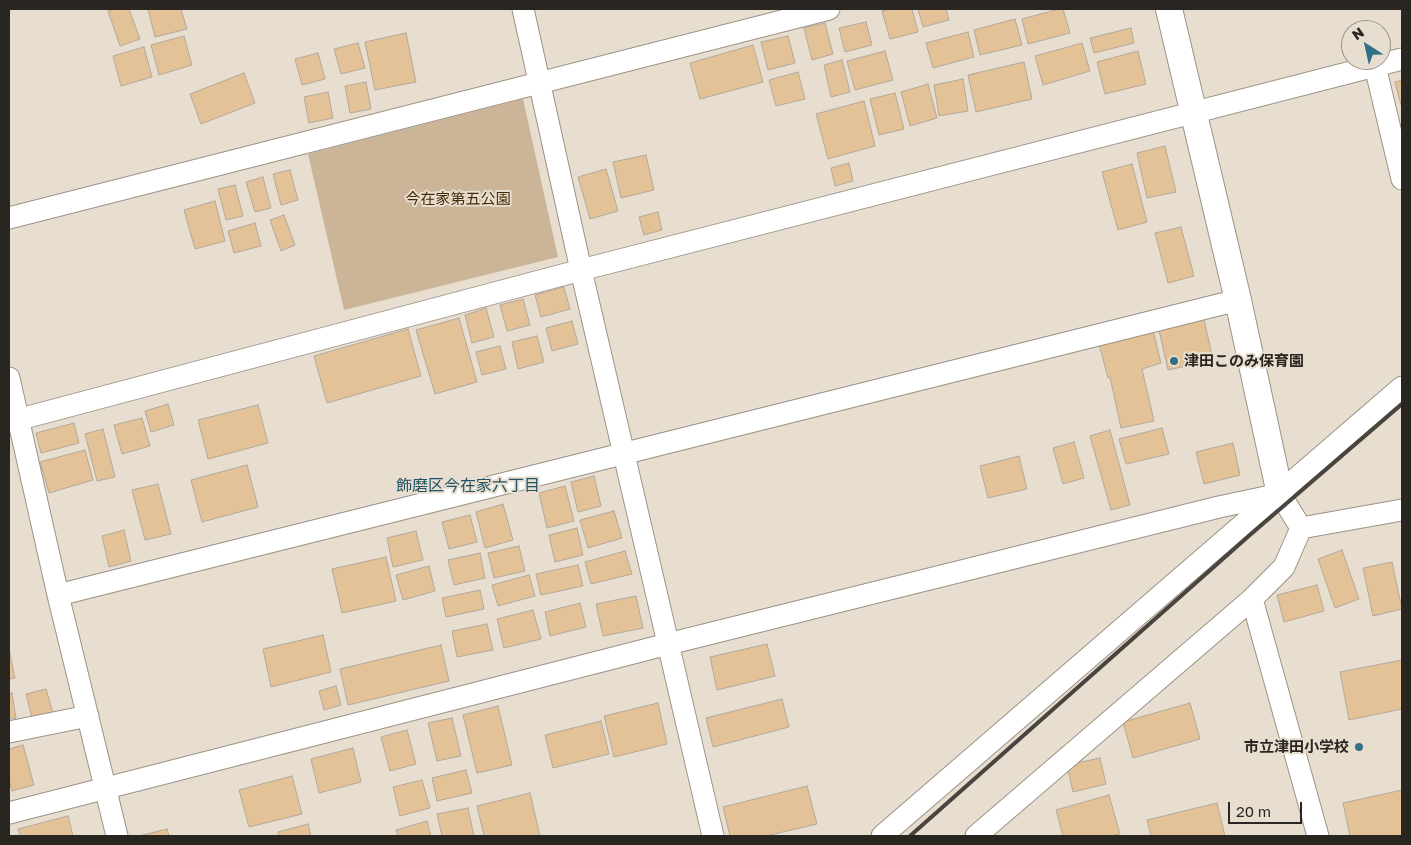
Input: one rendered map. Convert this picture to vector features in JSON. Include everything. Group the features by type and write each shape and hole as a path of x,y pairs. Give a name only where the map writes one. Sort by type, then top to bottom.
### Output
{"street":[{"path":"522,9 713,836"},
{"path":"9,218 829,9"},
{"path":"1169,9 1238,300 1280,494 1300,528"},
{"path":"13,421 581,270 1359,70"},
{"path":"1376,70 1402,179"},
{"path":"58,596 1238,300"},
{"path":"9,378 13,421 117,836"},
{"path":"882,836 1402,387"},
{"path":"9,813 668,644 1210,509 1280,494"},
{"path":"1300,528 1402,510"},
{"path":"976,836 1252,598 1284,567 1300,528"},
{"path":"1252,598 1318,836"},
{"path":"9,732 88,716"}],"green space":[{"name":"今在家第五公園","path":"523,99 558,257 344,310 308,154"}],"building":[{"path":"129,9 140,39 120,46 108,11"},
{"path":"148,9 181,9 187,29 155,37"},
{"path":"912,9 918,32 890,39 882,11"},
{"path":"918,9 946,9 949,20 923,27"},
{"path":"1063,9 1070,33 1028,44 1022,19"},
{"path":"1015,19 1022,45 980,55 974,30"},
{"path":"866,22 872,45 845,52 839,28"},
{"path":"825,23 833,54 812,60 804,28"},
{"path":"1131,28 1134,43 1094,53 1090,38"},
{"path":"968,32 974,57 933,68 926,43"},
{"path":"406,33 416,82 375,90 365,42"},
{"path":"184,36 192,65 159,75 151,45"},
{"path":"788,36 795,63 768,70 761,42"},
{"path":"358,43 365,68 341,74 334,49"},
{"path":"1082,43 1090,71 1043,85 1035,56"},
{"path":"753,45 763,82 700,99 690,63"},
{"path":"144,47 152,77 121,86 113,56"},
{"path":"885,51 893,80 855,90 847,61"},
{"path":"1138,51 1146,84 1105,94 1097,62"},
{"path":"318,53 325,79 302,85 295,59"},
{"path":"842,60 850,92 831,97 824,65"},
{"path":"1024,62 1032,99 976,112 968,75"},
{"path":"798,72 805,99 776,106 769,80"},
{"path":"244,73 255,103 201,124 190,94"},
{"path":"963,79 968,111 939,116 934,85"},
{"path":"1402,80 1402,105 1401,105 1395,82"},
{"path":"366,82 371,109 350,113 345,86"},
{"path":"928,84 937,118 910,126 901,92"},
{"path":"328,92 333,118 309,123 304,97"},
{"path":"895,93 904,129 879,135 870,99"},
{"path":"864,101 875,146 828,159 816,114"},
{"path":"1165,146 1176,192 1147,198 1137,153"},
{"path":"646,155 654,190 621,198 613,162"},
{"path":"849,163 853,181 835,186 831,168"},
{"path":"1132,164 1147,222 1118,230 1102,172"},
{"path":"606,169 618,211 590,219 578,177"},
{"path":"290,170 298,200 281,205 273,174"},
{"path":"263,177 271,208 255,212 246,182"},
{"path":"235,185 243,216 226,220 218,189"},
{"path":"215,201 225,241 195,249 184,210"},
{"path":"658,212 662,230 644,235 639,217"},
{"path":"284,215 295,245 281,251 270,220"},
{"path":"255,223 261,246 234,253 228,231"},
{"path":"1181,227 1194,276 1168,283 1155,233"},
{"path":"564,287 570,309 541,317 535,295"},
{"path":"523,299 530,325 507,331 500,305"},
{"path":"486,308 494,337 472,343 465,315"},
{"path":"459,318 477,382 435,394 416,330"},
{"path":"1204,319 1213,360 1168,370 1159,330"},
{"path":"572,321 578,344 552,351 546,328"},
{"path":"408,329 421,376 327,403 314,356"},
{"path":"1153,330 1161,363 1142,369 1154,421 1121,428 1110,377 1108,378 1099,344"},
{"path":"537,336 544,362 518,369 512,342"},
{"path":"500,346 506,369 482,375 476,352"},
{"path":"168,404 174,425 151,432 145,411"},
{"path":"258,405 268,443 208,459 198,420"},
{"path":"142,418 150,446 122,454 114,425"},
{"path":"74,423 79,443 41,453 36,433"},
{"path":"1162,428 1169,454 1126,464 1119,439"},
{"path":"103,429 115,477 97,481 85,434"},
{"path":"1110,430 1130,505 1111,510 1090,436"},
{"path":"1074,442 1084,478 1063,484 1053,448"},
{"path":"1233,443 1240,475 1204,484 1196,452"},
{"path":"85,450 93,480 49,493 40,462"},
{"path":"1019,456 1027,489 988,498 980,466"},
{"path":"247,465 258,507 202,522 191,480"},
{"path":"594,476 601,506 578,512 571,482"},
{"path":"158,484 171,534 145,540 132,490"},
{"path":"565,486 574,521 547,528 539,493"},
{"path":"503,504 513,540 485,548 476,512"},
{"path":"614,511 622,538 588,548 580,520"},
{"path":"470,515 477,542 449,549 442,522"},
{"path":"577,528 583,555 555,562 549,535"},
{"path":"124,530 131,561 109,567 102,536"},
{"path":"416,531 423,560 393,567 387,538"},
{"path":"519,546 525,571 494,578 488,553"},
{"path":"1342,550 1359,599 1335,608 1318,559"},
{"path":"625,551 632,574 591,584 585,562"},
{"path":"480,553 485,578 454,585 448,560"},
{"path":"386,557 396,601 342,613 332,569"},
{"path":"1392,562 1402,609 1373,616 1363,568"},
{"path":"578,565 583,586 541,595 536,574"},
{"path":"429,566 435,591 403,600 396,575"},
{"path":"529,575 535,596 498,606 492,585"},
{"path":"1317,585 1324,611 1284,622 1277,595"},
{"path":"480,590 484,609 446,617 442,598"},
{"path":"636,596 643,628 603,636 596,604"},
{"path":"580,603 586,627 550,636 545,612"},
{"path":"533,610 541,639 504,648 497,619"},
{"path":"487,624 493,650 457,657 452,631"},
{"path":"323,635 331,672 271,687 263,649"},
{"path":"767,644 775,676 717,690 710,657"},
{"path":"441,645 449,681 348,705 340,669"},
{"path":"9,649 15,678 9,679"},
{"path":"1402,660 1402,709 1349,720 1340,672"},
{"path":"336,686 341,705 324,710 319,691"},
{"path":"46,689 53,713 32,718 26,694"},
{"path":"12,693 16,718 9,719 9,694"},
{"path":"782,699 789,727 713,747 706,718"},
{"path":"658,703 667,744 614,757 604,716"},
{"path":"1190,703 1200,739 1133,758 1123,722"},
{"path":"498,706 512,765 477,773 463,715"},
{"path":"452,718 461,756 437,761 428,723"},
{"path":"601,721 609,754 553,768 545,735"},
{"path":"407,730 416,764 390,771 381,737"},
{"path":"23,745 34,785 12,791 9,779 9,749"},
{"path":"353,748 361,782 319,793 311,759"},
{"path":"1100,758 1106,784 1073,792 1067,765"},
{"path":"466,770 472,793 437,801 432,778"},
{"path":"292,776 302,814 249,827 239,790"},
{"path":"422,780 430,808 400,816 393,787"},
{"path":"807,786 817,824 766,836 730,836 723,807"},
{"path":"1402,790 1402,836 1350,836 1343,803"},
{"path":"530,793 540,836 484,836 477,806"},
{"path":"1109,795 1120,834 1110,836 1063,836 1056,810"},
{"path":"1217,803 1225,836 1151,836 1147,820"},
{"path":"468,808 474,836 442,836 437,814"},
{"path":"68,816 73,836 20,836 18,829"},
{"path":"427,821 431,836 398,836 396,830"},
{"path":"308,824 311,836 279,836 278,832"},
{"path":"167,829 169,836 139,836"}],"railway":[{"path":"910,836 1251,534 1402,404"}],"place":[{"name":"津田このみ保育園","path":"1174,361"},
{"name":"市立津田小学校","path":"1359,747"}],"district":[{"name":"飾磨区今在家六丁目","path":"468,486"}]}
